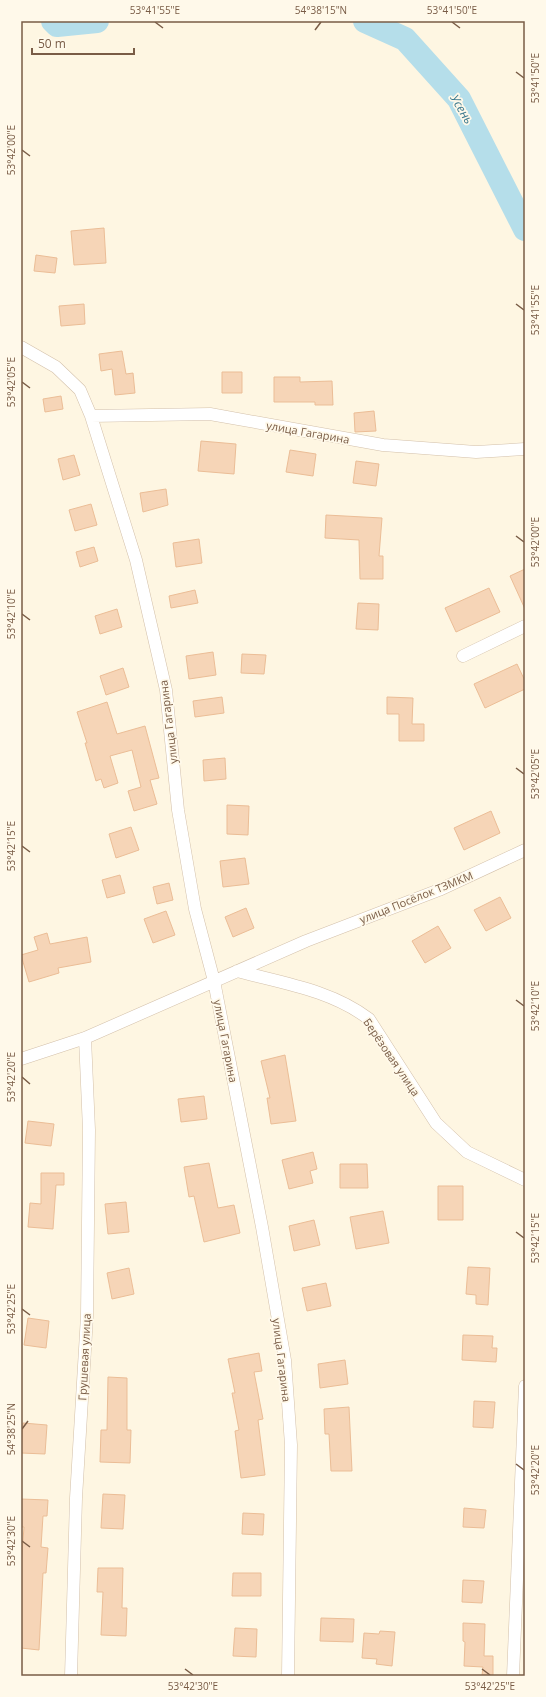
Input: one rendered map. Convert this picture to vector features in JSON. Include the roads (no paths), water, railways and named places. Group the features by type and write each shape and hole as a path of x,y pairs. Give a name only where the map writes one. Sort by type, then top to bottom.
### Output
{"street":[{"name":"улица Гагарина","path":"21,347 56,367 80,390 91,416 136,560 166,690 178,810 195,909 214,981 260,1219 285,1360 291,1445 288,1676"},
{"name":"улица Гагарина","path":"91,416 210,414 383,445 476,452 525,449"},
{"path":"463,656 525,626"},
{"name":"улица Посёлок ТЗМКМ","path":"21,1058 85,1038 306,941 439,890 525,850"},
{"name":"Берёзовая улица","path":"237,971 324,994 355,1008 369,1019 436,1123 467,1152 525,1180"},
{"name":"Грушевая улица","path":"71,1676 76,1498 87,1316 88,1130 85,1038"},
{"path":"514,1676 525,1386"}],"waterway":[{"name":"Усень","path":"53,21 57,25 97,21"},
{"name":"Усень","path":"365,21 405,39 459,99 525,229"}]}
